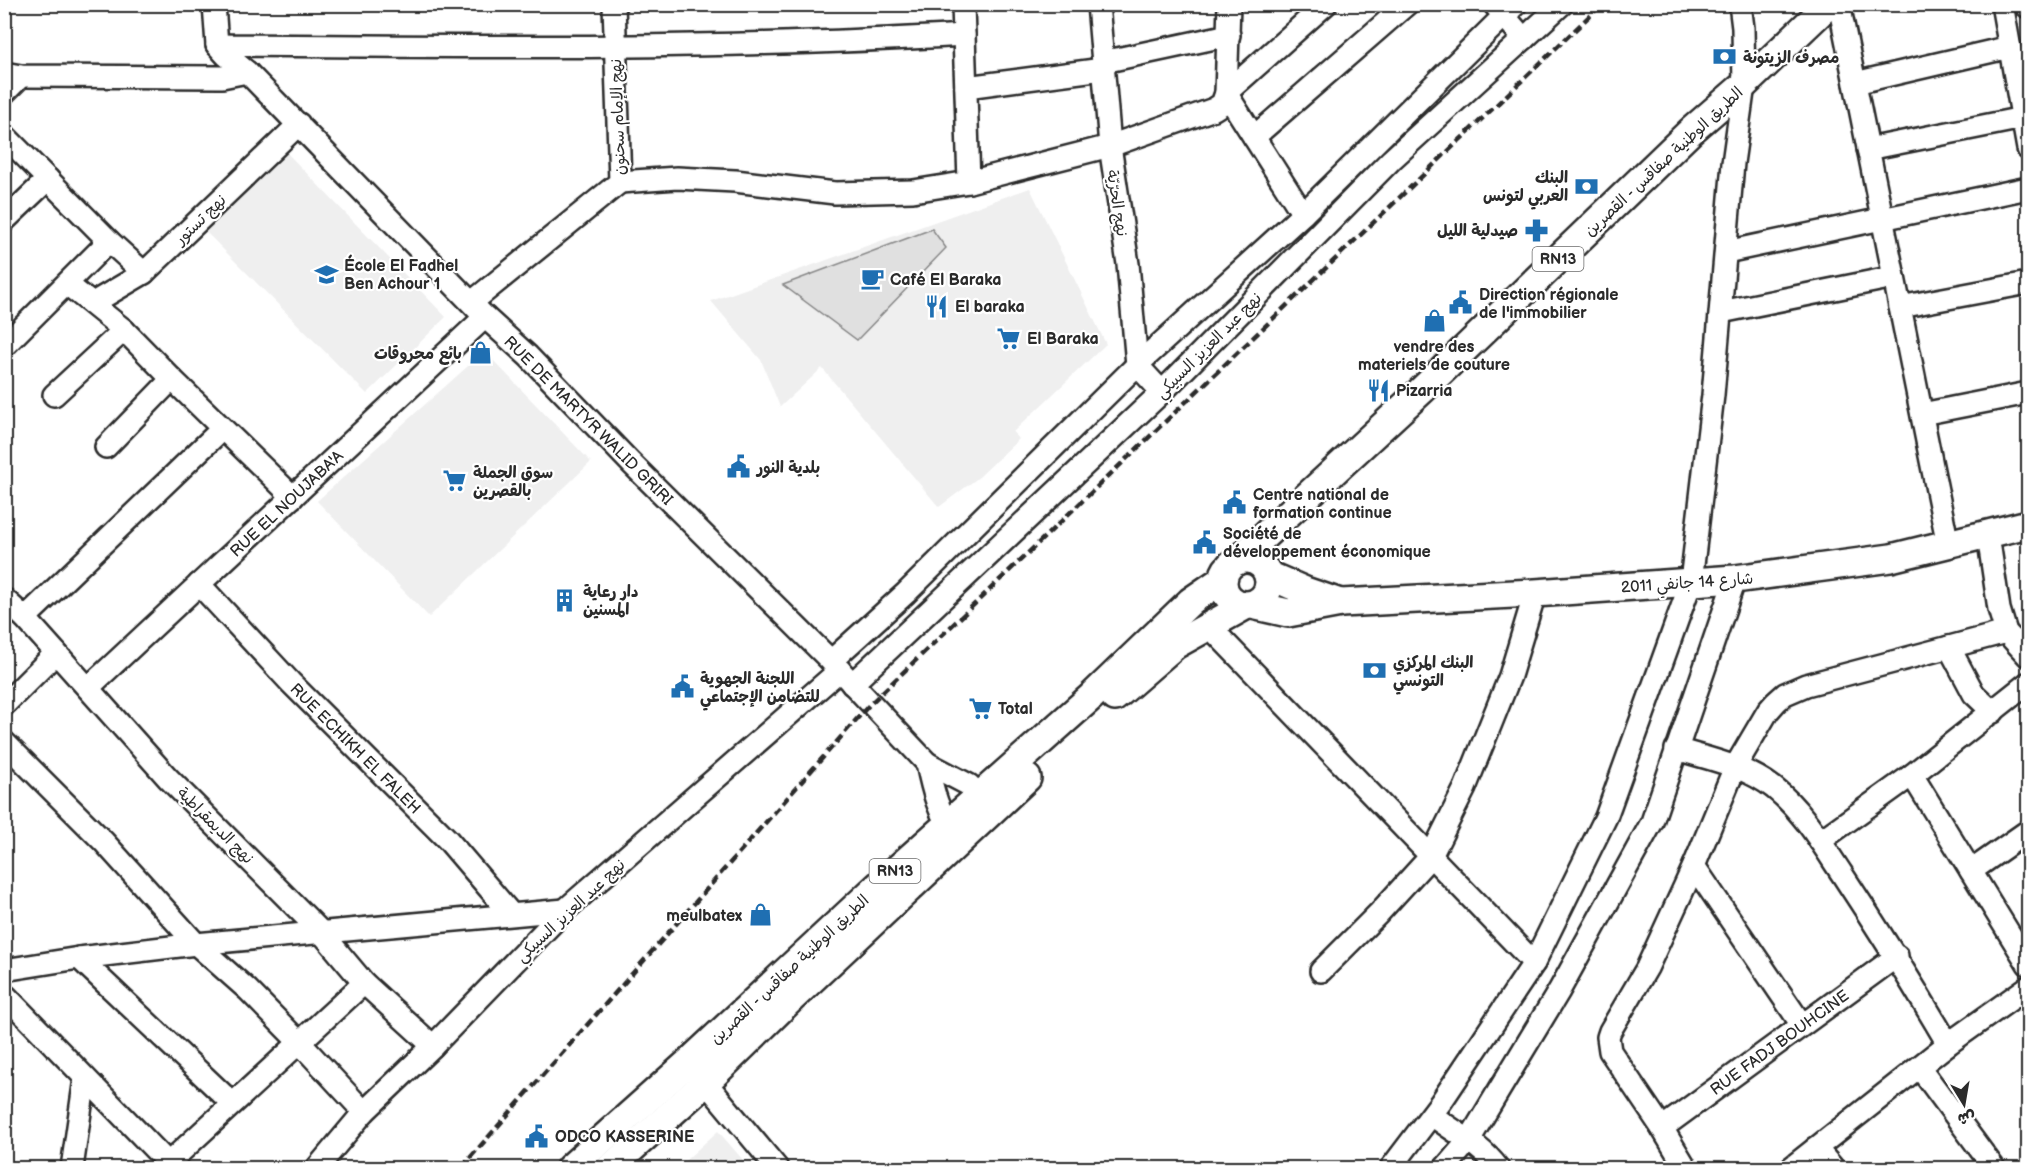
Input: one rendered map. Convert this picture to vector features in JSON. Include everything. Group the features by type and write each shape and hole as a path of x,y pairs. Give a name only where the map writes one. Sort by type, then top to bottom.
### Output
{"main road":[{"name":"الطريق الوطنية صفاقس - القصرين","path":"610,1168 705,1083 792,998 1083,704 1191,601 1230,570 1422,390 1692,130 1744,85 1829,4"},
{"name":"الطريق الوطنية صفاقس - القصرين","path":"1266,572 1269,546 1288,515"},
{"name":"شارع 14 جانفي 2011","path":"1248,605 1288,613 1341,603 1535,593 1735,579 1891,558 2028,524"},
{"path":"1248,605 1237,604 1226,594 1230,570 1252,560 1266,572"},
{"name":"شارع 14 جانفي 2011","path":"1266,572 1305,591 1341,603"},
{"name":"RN13","path":"1248,605 1259,602 1268,590 1266,572"},
{"name":"الطريق الوطنية صفاقس - القصرين","path":"987,802 1111,701 1175,645 1248,605"},
{"name":"الطريق الوطنية صفاقس - القصرين","path":"570,1168 689,1062 801,956 954,833"}],"street":[{"path":"214,4 217,45 419,47 741,45 964,35"},
{"name":"نهج الإمام سحنون","path":"478,310 620,182 614,4"},
{"path":"963,4 969,182"},
{"name":"نهج الحرّيّة","path":"1098,4 1110,146 1128,264 1137,365"},
{"path":"620,182 677,178 735,181 836,192 891,193 969,182 1110,146 1214,109 1225,99 1229,4"},
{"path":"1226,93 1326,4"},
{"path":"1254,137 1407,4"},
{"name":"نهج عبد العزيز السبيكي","path":"317,1168 364,1112 433,1046 565,910 1162,392 1391,160 1562,4"},
{"path":"1390,1168 1432,1114 1534,963 1606,817 1691,582 1721,312 1733,163 1744,85 1743,28 1740,4"},
{"path":"1839,4 1948,545"},
{"path":"2002,4 2026,118 2028,149"},
{"path":"1505,8 1524,39"},
{"name":"نهج عبد العزيز السبيكي","path":"841,672 906,593 1137,365 1303,214 1505,8"},
{"path":"966,87 1103,65 1229,35"},
{"name":"RUE DE MARTYR WALID GRIRI","path":"217,45 247,72 478,310 528,356 631,463 841,672 927,763 930,780 954,833"},
{"path":"1855,82 2010,47"},
{"path":"4,93 13,74 222,77 247,72"},
{"path":"1226,93 1303,214"},
{"path":"1869,149 2026,118"},
{"name":"نهج تستور","path":"93,303 144,273 298,124"},
{"path":"4,135 144,273"},
{"path":"4,221 48,179"},
{"path":"1726,252 2028,188"},
{"path":"4,346 109,241"},
{"path":"1721,312 1894,277"},
{"path":"1900,307 2028,283"},
{"path":"67,284 124,330 172,380 293,497"},
{"name":"RUE EL NOUJABA'A","path":"88,688 293,497 478,310"},
{"path":"54,395 124,330"},
{"path":"1137,365 1162,392"},
{"path":"106,447 172,380"},
{"path":"1922,414 2028,393"},
{"path":"25,618 222,429"},
{"path":"1988,535 1999,609 2006,632 2028,656"},
{"path":"1445,1168 1469,1140 1559,991 1652,822 1735,579"},
{"name":"RUE ECHIKH EL FALEH","path":"199,584 291,683 447,839 511,914"},
{"path":"1321,971 1431,856 1465,788 1506,687 1535,593"},
{"name":"نهج الديمقراطية","path":"4,598 25,618 168,778 322,933 364,983 433,1046"},
{"path":"1208,625 1534,963"},
{"path":"1686,1168 1662,1128 1610,1052 1608,1037 1647,968 1694,866 1735,767 1768,711 1785,694 1806,685 2006,632"},
{"path":"1949,647 1974,694 1993,712"},
{"path":"4,705 56,653"},
{"path":"1820,841 1912,775 2028,683"},
{"path":"4,742 104,842 196,944 248,990 364,1112"},
{"path":"1676,749 1735,767 1773,787 1791,804 1820,841 1897,956 1948,1044"},
{"path":"927,763 953,776 987,802"},
{"path":"1912,775 2028,964"},
{"path":"1971,871 2028,831"},
{"path":"1694,866 1802,1025"},
{"path":"4,970 79,958 196,944 565,910"},
{"name":"RUE FADJ BOUHCINE","path":"1662,1128 1897,956"},
{"path":"79,958 232,1103"},
{"path":"35,966 5,997 85,1078 165,1166 364,983"},
{"path":"1791,1168 1948,1044 2028,987"},
{"path":"689,1062 777,1168"},
{"path":"1920,1068 1994,1168"},
{"path":"72,1168 85,1078"},
{"path":"1432,1114 1481,1148 1498,1168"},
{"path":"1816,1148 1833,1168"}],"shaded area":[{"name":"École El Fadhel Ben Achour 1","path":"287,153 446,317 367,394 205,231"},
{"path":"1030,188 1106,344 1013,432 1019,439 979,477 939,507 822,368 780,407 761,360 711,301"},
{"path":"932,229 946,248 857,340 783,285"},
{"name":"سوق الجملة بالقصرين","path":"490,357 591,462 429,617 317,501 477,358 483,364"},
{"path":"718,1131 750,1168 677,1168"}],"railway":[{"path":"461,1168 870,704 1602,4"}],"place":[{"name":"مصرف الزيتونة","path":"1725,57"},
{"name":"البنك العربي لتونس","path":"1586,186"},
{"name":"صيدلية الليل","path":"1536,230"},
{"name":"École El Fadhel Ben Achour 1","path":"326,274"},
{"name":"Café El Baraka","path":"872,279"},
{"name":"Direction régionale de l'immobilier","path":"1461,303"},
{"name":"El baraka","path":"937,306"},
{"name":"vendre des materiels de couture","path":"1434,321"},
{"name":"El Baraka","path":"1009,338"},
{"name":"بائع محروقات","path":"480,353"},
{"name":"Pizarria","path":"1378,390"},
{"name":"بلدية النور","path":"739,467"},
{"name":"سوق الجملة بالقصرين","path":"455,481"},
{"name":"Centre national de formation continue","path":"1235,503"},
{"name":"Société de développement économique","path":"1205,542"},
{"name":"دار رعاية المسنين","path":"565,600"},
{"name":"البنك المركزي التونسي","path":"1375,671"},
{"name":"اللجنة الجهوية للتضامن الإجتماعي","path":"682,687"},
{"name":"Total","path":"980,708"},
{"name":"meulbatex","path":"760,915"},
{"name":"ODCO KASSERINE","path":"537,1136"}]}
